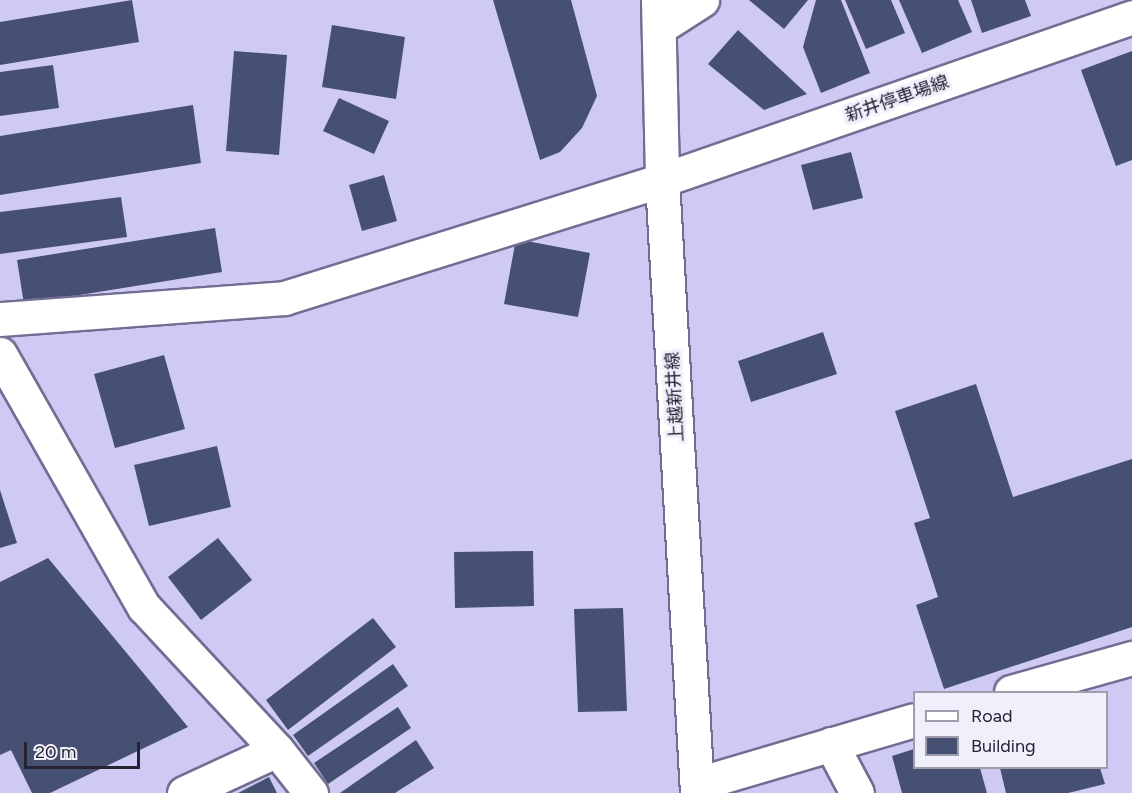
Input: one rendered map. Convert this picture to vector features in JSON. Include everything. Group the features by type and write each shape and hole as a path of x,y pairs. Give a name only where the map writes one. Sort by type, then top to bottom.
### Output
{"street":[{"path":"659,14 702,0"},
{"name":"上越新井線","path":"659,14 662,180 697,788"},
{"name":"新井停車場線","path":"0,319 284,298 662,180 1132,17"},
{"path":"0,354 144,607 277,750 311,793"},
{"path":"1018,691 1132,658"},
{"path":"697,788 831,744 913,721"},
{"path":"831,744 857,793"},
{"path":"184,793 277,750"}],"building":[{"path":"132,0 139,42 0,65 0,22"},
{"path":"493,0 571,0 597,96 582,128 560,152 540,160"},
{"path":"749,0 808,0 784,29"},
{"path":"816,0 841,0 870,73 821,93 803,47"},
{"path":"845,0 891,0 905,33 866,49"},
{"path":"899,0 958,0 972,32 922,53"},
{"path":"971,0 1025,0 1031,16 982,33"},
{"path":"332,25 405,37 396,99 322,87"},
{"path":"738,30 807,94 764,110 708,64"},
{"path":"234,51 287,55 279,155 226,151"},
{"path":"1132,51 1132,160 1116,166 1081,70"},
{"path":"53,65 59,108 0,116 0,72"},
{"path":"339,98 389,121 374,154 323,131"},
{"path":"193,105 201,163 0,195 0,136"},
{"path":"851,152 863,198 813,210 801,165"},
{"path":"384,175 397,221 362,231 349,185"},
{"path":"121,197 127,237 0,254 0,212"},
{"path":"215,228 222,272 24,304 17,260"},
{"path":"516,239 590,253 578,317 504,304"},
{"path":"823,332 837,374 751,402 738,361"},
{"path":"164,355 185,429 115,448 94,374"},
{"path":"976,384 1013,497 1132,459 1132,627 944,689 916,605 938,597 914,523 930,518 895,411"},
{"path":"217,446 231,507 149,526 134,465"},
{"path":"0,490 17,543 0,548"},
{"path":"218,538 252,580 201,620 168,577"},
{"path":"533,551 534,606 455,608 454,552"},
{"path":"48,558 188,727 50,793 32,793 11,750 0,755 0,582"},
{"path":"623,608 627,711 578,712 574,609"},
{"path":"373,618 396,647 288,730 266,700"},
{"path":"393,664 408,686 308,756 293,735"},
{"path":"398,707 411,728 328,784 314,763"},
{"path":"416,740 434,768 395,793 340,793"},
{"path":"913,749 913,769 980,769 987,793 902,793 892,756"},
{"path":"1000,769 1100,769 1105,784 1068,793 1006,793"},
{"path":"269,777 277,793 238,793"}]}
